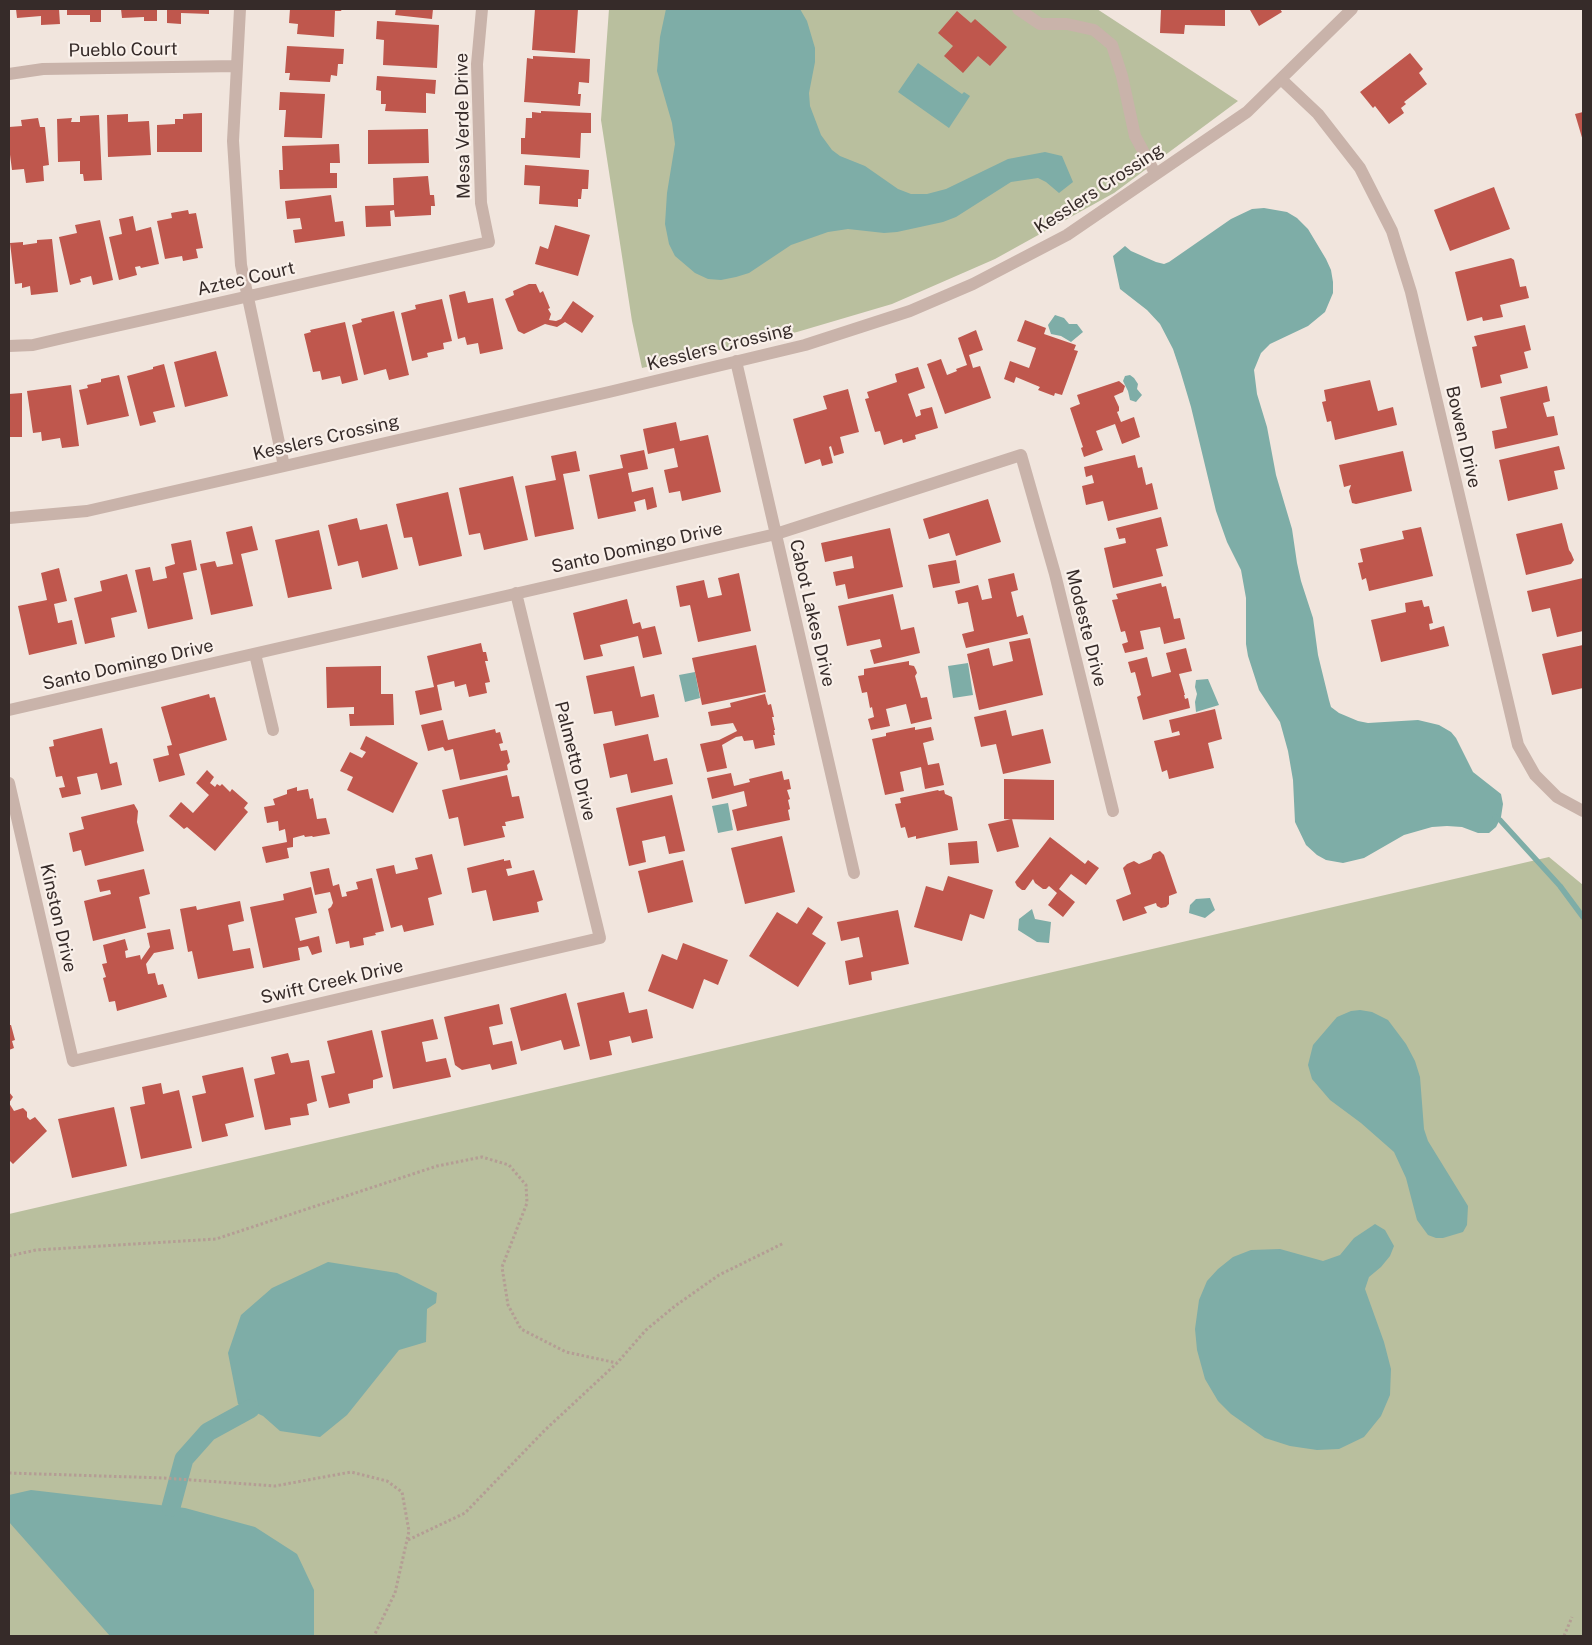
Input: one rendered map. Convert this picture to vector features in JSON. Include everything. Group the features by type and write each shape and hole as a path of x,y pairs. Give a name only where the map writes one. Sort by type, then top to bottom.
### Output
{"street":[{"path":"240,9 233,141 241,265 284,466"},
{"name":"Mesa Verde Drive","path":"482,9 476,64 481,203 489,242"},
{"path":"1018,9 1040,24 1067,24 1094,30 1112,45 1122,76 1135,136 1155,173"},
{"name":"Kesslers Crossing","path":"9,518 87,511 284,466 805,344 910,311 973,284 1067,235 1155,173 1247,112 1352,9"},
{"name":"Pueblo Court","path":"9,74 43,69 238,66"},
{"name":"Bowen Drive","path":"1281,79 1318,114 1360,168 1392,231 1411,292 1518,744 1534,775 1557,797 1583,812"},
{"name":"Aztec Court","path":"9,346 33,345 489,242"},
{"name":"Cabot Lakes Drive","path":"736,361 854,873"},
{"name":"Santo Domingo Drive","path":"9,710 776,534 1021,455"},
{"name":"Modeste Drive","path":"1021,455 1055,574 1113,811"},
{"name":"Palmetto Drive","path":"516,593 600,938"},
{"path":"255,654 273,730"},
{"name":"Kinston Drive","path":"9,783 73,1061"},
{"name":"Swift Creek Drive","path":"73,1061 600,938"}],"path":[{"path":"9,1256 36,1250 216,1239 438,1166 482,1158 509,1165 526,1185 527,1203 502,1267 508,1305 521,1329 566,1352 617,1363"},
{"path":"407,1540 465,1513 545,1430 617,1363 646,1330 675,1306 720,1275 784,1243"},
{"path":"9,1473 164,1478 275,1486 351,1472 387,1481 402,1492 410,1532 395,1593 374,1636"},
{"path":"1564,1636 1572,1617"}],"green space":[{"path":"609,9 1097,9 1238,101 1114,193 995,259 892,304 797,332 642,368 632,321 601,120"},
{"path":"1549,857 1583,885 1583,1636 9,1636 9,1214"}],"water":[{"path":"666,9 800,9 807,21 815,48 815,62 809,93 810,106 821,135 832,150 840,156 865,166 898,189 911,194 927,194 946,189 1008,159 1045,152 1062,156 1073,182 1059,193 1038,178 1011,182 956,217 943,222 897,232 884,233 848,229 828,232 791,245 749,273 721,280 708,279 695,273 675,256 669,244 665,224 667,193 675,144 672,123 657,71 660,37"},
{"path":"918,63 962,94 964,92 970,96 949,128 898,92"},
{"path":"1264,208 1287,212 1297,218 1308,229 1326,259 1331,270 1333,282 1333,293 1325,312 1308,326 1270,344 1261,353 1254,370 1257,394 1267,427 1276,475 1292,529 1297,563 1313,618 1318,655 1331,707 1339,713 1358,721 1368,723 1418,720 1439,725 1451,732 1473,772 1501,794 1503,804 1501,817 1496,827 1489,833 1478,833 1462,827 1432,827 1404,835 1364,858 1343,863 1326,860 1317,855 1306,845 1295,822 1293,780 1288,751 1280,722 1259,690 1248,656 1246,644 1246,598 1241,570 1227,542 1216,511 1191,407 1180,370 1173,349 1160,324 1147,310 1120,289 1113,256 1125,246 1131,251 1164,264 1231,219 1252,209"},
{"path":"1055,315 1064,318 1069,324 1077,324 1083,332 1071,342 1061,336 1051,334 1048,325"},
{"path":"1130,375 1138,384 1137,389 1142,395 1136,402 1130,400 1123,381 1125,376"},
{"path":"968,663 973,695 953,698 948,666"},
{"path":"695,672 700,698 685,702 679,675"},
{"path":"1208,679 1219,705 1196,712 1196,680"},
{"path":"728,803 733,830 718,833 712,806"},
{"path":"1210,898 1215,910 1205,918 1189,913 1190,905 1196,899"},
{"path":"1032,909 1035,919 1051,922 1049,943 1037,942 1018,930 1019,919"},
{"path":"1351,1011 1372,1012 1388,1020 1406,1044 1415,1061 1420,1077 1424,1129 1428,1141 1468,1206 1467,1225 1463,1232 1443,1238 1428,1235 1417,1220 1406,1178 1394,1152 1361,1123 1330,1100 1312,1079 1308,1065 1313,1045 1337,1017"},
{"path":"1375,1224 1385,1230 1394,1246 1390,1256 1369,1277 1365,1289 1384,1342 1391,1369 1390,1395 1381,1416 1364,1437 1339,1449 1317,1450 1290,1446 1265,1438 1231,1414 1218,1401 1205,1379 1197,1350 1195,1329 1199,1300 1207,1281 1233,1257 1251,1250 1280,1249 1323,1261 1340,1255 1354,1238"},
{"path":"328,1262 397,1273 437,1293 436,1303 427,1309 426,1342 399,1350 347,1415 320,1437 280,1431 263,1416 238,1404 228,1353 241,1315 272,1288"},
{"path":"31,1490 185,1508 255,1527 297,1554 314,1590 314,1636 110,1636 9,1522 9,1495"}],"building":[{"path":"16,9 59,9 60,24 41,25 41,16 17,18"},
{"path":"67,9 101,9 101,22 90,22 90,15 67,15"},
{"path":"121,9 157,9 157,21 144,21 144,17 122,18"},
{"path":"167,9 209,9 209,14 181,13 181,24 167,23"},
{"path":"290,9 342,9 341,11 335,11 334,37 297,34 298,24 289,23"},
{"path":"396,9 433,9 432,19 395,15"},
{"path":"535,9 578,9 575,53 532,50"},
{"path":"1161,9 1225,9 1225,26 1185,25 1184,34 1160,33"},
{"path":"1280,9 1282,12 1259,26 1250,10"},
{"path":"957,11 971,23 975,19 1007,47 990,66 978,56 963,73 944,56 953,46 938,33"},
{"path":"377,21 439,25 437,68 383,65 384,40 376,39"},
{"path":"287,46 344,49 343,64 338,64 337,76 331,75 330,82 289,80 290,73 285,73"},
{"path":"1410,53 1423,69 1419,73 1427,84 1404,102 1406,104 1401,108 1404,113 1389,124 1375,106 1373,108 1360,92"},
{"path":"533,56 590,59 589,83 579,82 580,106 524,102 527,58 533,59"},
{"path":"377,76 436,80 435,94 426,93 426,113 385,111 386,104 381,104 381,91 376,90"},
{"path":"280,92 325,94 322,138 284,137 286,110 279,110"},
{"path":"541,111 591,113 591,133 581,133 580,158 521,154 521,138 525,138 526,118 532,118 532,112 541,113"},
{"path":"1583,112 1583,141 1575,114"},
{"path":"202,113 202,152 157,152 157,125 175,124 175,119 183,119 183,114"},
{"path":"128,114 128,122 149,121 151,155 108,157 107,115"},
{"path":"99,115 102,180 84,181 83,174 80,174 80,161 58,162 57,119 72,118 71,122 80,122 80,116"},
{"path":"38,118 40,127 45,127 49,165 43,166 44,181 26,183 24,169 12,170 9,127 22,126 21,120"},
{"path":"428,129 429,163 368,164 368,130"},
{"path":"339,144 340,163 330,163 330,173 337,173 337,188 280,189 279,170 283,170 282,146"},
{"path":"525,165 589,170 588,189 582,189 581,199 578,199 578,207 539,204 540,186 524,185"},
{"path":"428,176 430,195 434,195 435,206 431,206 431,215 395,217 394,210 390,211 391,226 366,227 365,206 394,205 393,178"},
{"path":"1494,187 1510,229 1450,251 1434,210"},
{"path":"331,195 335,222 343,221 345,236 295,243 293,230 302,229 300,218 287,219 285,201"},
{"path":"188,210 189,214 196,213 203,248 196,249 198,258 183,261 182,256 165,259 157,221 172,218 171,213"},
{"path":"133,216 136,231 151,227 159,264 141,268 140,266 135,267 137,275 119,280 109,237 122,234 119,219"},
{"path":"100,220 113,280 93,285 91,276 80,279 81,282 70,285 59,237 77,233 75,225"},
{"path":"555,225 590,235 578,276 535,264 540,246 548,249"},
{"path":"52,239 58,292 31,295 30,286 22,288 22,283 15,284 10,243 23,242 23,245 37,243 37,240"},
{"path":"1511,258 1514,260 1520,287 1526,286 1529,298 1500,305 1503,317 1483,321 1482,317 1467,321 1455,272"},
{"path":"529,284 536,284 540,293 543,291 550,308 548,309 551,314 549,320 556,321 561,319 573,301 594,316 582,333 565,322 557,327 545,324 524,334 518,331 505,299 514,295 513,291"},
{"path":"465,291 468,303 493,298 503,349 480,354 478,343 467,345 465,337 458,339 449,295"},
{"path":"442,299 452,341 443,343 444,349 427,353 428,357 412,361 401,313 416,309 415,305"},
{"path":"394,311 409,375 389,380 386,369 364,375 352,325 362,322 361,319"},
{"path":"1025,320 1046,328 1044,334 1076,345 1074,350 1078,351 1062,395 1055,393 1054,396 1038,390 1040,387 1016,377 1014,383 1004,379 1010,361 1029,368 1036,348 1017,341"},
{"path":"345,322 358,380 342,384 340,376 322,380 320,371 313,372 304,334 311,332 310,330"},
{"path":"1525,325 1531,350 1524,352 1528,368 1500,375 1502,383 1481,388 1472,347 1477,346 1474,336"},
{"path":"976,330 983,350 969,355 973,368 980,366 991,398 945,414 927,364 941,359 947,375 967,365 958,338"},
{"path":"216,351 228,396 185,407 174,362"},
{"path":"164,364 175,407 153,412 156,422 140,426 127,376"},
{"path":"918,367 925,388 908,394 916,417 921,415 920,410 932,407 938,428 915,435 916,439 903,443 902,439 884,445 880,431 875,432 865,399 869,398 867,392 897,382 895,374"},
{"path":"119,375 129,416 87,425 79,390 88,388 87,385 101,382 101,379"},
{"path":"1370,380 1378,411 1393,407 1397,425 1335,440 1331,421 1327,422 1322,402 1326,401 1324,390"},
{"path":"1119,381 1125,386 1123,392 1114,396 1119,407 1117,412 1121,422 1134,417 1140,437 1122,444 1115,424 1096,431 1103,450 1084,457 1081,448 1083,447 1070,408 1080,404 1077,395"},
{"path":"71,385 79,446 62,448 60,438 42,441 41,432 33,433 27,391"},
{"path":"1547,386 1550,401 1543,403 1547,417 1554,416 1558,435 1495,449 1492,431 1507,428 1500,397"},
{"path":"848,389 859,432 840,437 844,453 834,456 831,446 829,447 833,463 822,466 820,459 805,464 793,419 827,409 823,396"},
{"path":"22,393 22,437 9,437 9,394"},
{"path":"676,422 680,441 708,435 721,492 682,501 680,491 669,493 664,470 678,467 674,448 648,454 643,429"},
{"path":"1559,446 1565,469 1554,471 1558,489 1508,501 1499,460"},
{"path":"644,450 648,469 628,473 632,492 653,487 657,507 647,510 645,499 634,502 636,511 598,519 589,475 623,468 620,455"},
{"path":"576,451 580,471 563,474 574,529 535,537 525,486 556,480 551,456"},
{"path":"1403,451 1412,491 1356,504 1352,503 1349,491 1351,485 1344,487 1339,465"},
{"path":"1135,455 1138,468 1142,467 1146,485 1152,483 1158,509 1108,521 1103,501 1086,505 1082,486 1094,483 1092,475 1086,477 1084,467"},
{"path":"513,476 528,540 484,550 480,533 469,535 459,488"},
{"path":"448,492 462,556 419,566 412,537 404,538 396,504"},
{"path":"988,499 1001,542 956,556 949,533 929,539 923,519"},
{"path":"1161,517 1168,546 1156,549 1163,576 1113,588 1104,548 1126,543 1125,538 1119,539 1116,528"},
{"path":"357,518 360,530 387,524 398,569 362,578 358,561 338,566 328,525"},
{"path":"1562,523 1569,550 1574,560 1571,564 1526,575 1516,534"},
{"path":"252,526 258,550 241,554 253,606 211,615 200,564 215,561 217,567 233,564 226,532"},
{"path":"1421,527 1433,576 1369,591 1366,578 1362,580 1358,563 1363,562 1360,549 1404,539 1402,531"},
{"path":"890,528 903,587 848,599 845,584 836,586 833,572 854,568 852,556 825,562 821,543"},
{"path":"319,530 332,589 288,598 275,540"},
{"path":"191,540 197,570 183,573 193,619 148,629 135,570 150,567 153,581 167,578 165,567 175,564 171,544"},
{"path":"956,560 960,583 933,588 928,565"},
{"path":"59,568 67,601 54,604 58,623 72,620 77,644 29,655 18,606 47,600 41,573"},
{"path":"739,573 751,631 698,642 690,605 680,607 676,586 704,580 708,598 722,595 718,578"},
{"path":"1014,573 1018,590 1011,592 1017,617 1023,615 1028,634 966,648 962,634 974,631 968,602 958,604 955,591 978,585 982,600 992,598 988,579"},
{"path":"127,574 137,612 111,618 115,637 85,644 74,598 102,591 100,581"},
{"path":"1583,578 1583,631 1557,637 1550,608 1532,612 1527,591"},
{"path":"1161,583 1162,587 1166,586 1174,619 1180,618 1185,639 1164,644 1160,627 1140,631 1144,649 1125,653 1122,644 1128,642 1125,631 1121,632 1112,600 1118,599 1116,594"},
{"path":"893,594 901,630 914,627 920,653 874,664 870,650 882,647 880,639 847,646 838,606"},
{"path":"627,599 633,624 640,622 642,629 655,626 662,654 643,658 638,636 600,645 603,656 584,660 573,613"},
{"path":"1422,600 1424,607 1429,606 1433,623 1429,624 1430,630 1444,626 1449,646 1381,662 1371,620 1406,612 1405,603"},
{"path":"1030,638 1043,695 979,710 967,654 989,648 993,666 1013,661 1009,642"},
{"path":"481,643 488,661 485,661 490,682 485,683 487,693 469,697 466,684 455,687 454,681 437,685 442,710 420,715 415,691 434,687 427,656"},
{"path":"756,645 766,692 702,705 692,658"},
{"path":"1583,645 1583,688 1552,695 1542,654"},
{"path":"1186,648 1192,671 1179,674 1185,699 1188,698 1190,708 1143,720 1137,697 1141,695 1135,672 1131,673 1128,662 1147,657 1152,677 1171,672 1166,653"},
{"path":"909,661 909,665 914,666 917,673 915,676 921,698 927,697 932,719 911,724 906,704 886,709 890,726 871,730 868,719 874,717 872,707 870,708 867,692 862,693 858,676 864,675 864,669"},
{"path":"381,666 381,694 393,694 394,725 350,726 349,714 354,714 354,707 327,708 326,667"},
{"path":"634,666 641,697 654,694 659,717 615,726 612,711 594,714 586,676"},
{"path":"209,694 210,698 215,697 227,740 179,754 185,775 159,782 153,759 169,755 167,746 172,745 161,707"},
{"path":"765,694 768,705 771,704 774,717 772,717 775,730 775,735 773,735 775,745 755,749 753,740 744,741 742,736 736,737 722,745 727,768 707,772 700,744 719,740 737,731 733,723 711,726 708,712 731,707 730,703"},
{"path":"1215,709 1222,739 1208,743 1214,768 1169,779 1167,770 1162,772 1154,741 1180,735 1179,731 1172,733 1169,720"},
{"path":"1006,710 1012,736 1043,729 1051,763 1003,774 996,744 981,747 974,717"},
{"path":"443,720 448,740 495,729 496,733 500,732 503,743 499,744 501,751 507,750 510,762 507,765 508,770 460,780 453,749 445,751 443,747 428,751 421,725"},
{"path":"915,727 915,730 931,727 934,740 923,743 928,765 939,763 944,785 925,789 921,767 900,772 904,791 885,795 872,739 886,736 886,733"},
{"path":"102,728 110,764 117,762 122,785 101,790 97,773 77,777 81,794 62,798 59,788 65,787 62,776 56,777 49,747 54,746 53,740"},
{"path":"648,734 654,761 667,758 673,784 631,793 627,774 610,778 603,744"},
{"path":"366,736 418,763 393,813 347,790 353,777 340,771 350,752 362,758 366,752 360,749"},
{"path":"207,770 214,777 210,783 215,787 217,784 220,786 222,784 230,792 232,789 248,803 244,808 248,812 215,851 187,827 184,829 169,816 181,802 193,813 209,795 196,783"},
{"path":"782,771 784,780 789,779 791,789 787,790 790,799 788,800 790,809 788,810 790,820 737,831 732,810 747,806 744,791 712,799 707,778 731,773 734,786 750,782 749,779"},
{"path":"507,775 512,797 519,796 524,818 505,822 506,826 502,826 505,837 464,846 458,817 449,819 442,790"},
{"path":"1004,779 1054,780 1054,820 1004,819"},
{"path":"297,787 297,791 308,789 310,799 313,798 317,819 326,818 330,834 313,837 305,837 304,835 293,838 293,847 287,848 289,858 266,863 262,847 287,842 285,829 279,831 278,821 267,823 264,807 275,805 273,799 287,794 287,790"},
{"path":"944,790 945,794 952,797 958,830 916,839 916,836 908,838 905,827 901,828 895,804 901,803 900,798"},
{"path":"672,795 685,851 669,854 665,836 642,841 646,862 629,866 616,808"},
{"path":"134,804 138,811 137,822 144,851 85,866 81,850 73,852 69,833 84,829 81,817"},
{"path":"1012,819 1019,847 997,852 988,824"},
{"path":"782,836 795,892 745,904 731,848"},
{"path":"1050,837 1085,864 1088,860 1099,868 1086,885 1071,874 1059,889 1075,902 1063,917 1048,905 1057,893 1049,886 1043,889 1033,879 1025,890 1022,890 1015,882"},
{"path":"977,841 979,863 950,865 948,843"},
{"path":"1160,851 1164,855 1177,893 1169,896 1169,904 1166,907 1161,908 1156,903 1144,907 1147,913 1123,921 1116,900 1131,894 1123,868 1134,861 1139,864 1151,859 1153,854"},
{"path":"432,854 442,894 428,898 434,925 404,932 402,925 391,928 376,869 394,865 396,874 418,869 415,858"},
{"path":"504,859 504,861 510,860 512,868 506,869 508,876 534,870 543,900 537,902 539,912 493,921 486,890 472,893 467,868"},
{"path":"683,860 693,902 648,913 638,871"},
{"path":"329,868 333,886 339,884 342,897 347,896 346,892 358,889 356,882 372,878 384,931 363,938 364,945 350,948 349,941 336,944 328,909 333,903 330,892 315,895 310,872"},
{"path":"144,869 150,894 139,897 146,928 93,941 84,901 111,894 110,890 100,892 97,880"},
{"path":"948,876 993,890 984,919 970,914 962,941 914,927 926,886 943,891"},
{"path":"311,887 317,913 295,918 300,941 319,936 322,952 312,955 308,946 298,948 300,960 263,968 250,907 284,900 283,894"},
{"path":"240,901 244,921 228,925 233,951 250,948 254,968 198,979 192,951 188,952 180,909 196,906 197,910"},
{"path":"808,907 823,917 812,934 826,943 798,987 749,956 777,912 797,924"},
{"path":"898,910 909,964 871,972 872,980 849,985 845,961 863,957 859,937 841,941 837,922"},
{"path":"170,929 174,949 154,953 146,964 148,974 155,973 158,985 163,984 167,997 117,1011 115,1001 109,1002 103,978 106,977 102,964 107,963 103,945 125,939 128,950 125,951 126,958 140,955 141,960 150,947 147,933"},
{"path":"683,943 728,960 718,985 704,979 693,1009 648,991 662,954 677,960"},
{"path":"624,992 629,1013 647,1009 653,1038 632,1043 630,1036 609,1041 612,1055 590,1060 577,1003"},
{"path":"566,993 580,1046 564,1050 561,1040 521,1051 510,1008"},
{"path":"499,1004 503,1024 489,1027 493,1045 512,1041 517,1064 492,1070 490,1064 462,1070 455,1065 444,1017"},
{"path":"433,1019 438,1039 422,1042 426,1062 446,1058 451,1077 393,1089 381,1031"},
{"path":"9,1025 11,1025 15,1040 12,1041 14,1048 9,1050"},
{"path":"372,1030 383,1077 373,1080 373,1088 348,1094 350,1103 329,1108 321,1076 335,1073 327,1041"},
{"path":"288,1053 291,1063 309,1060 317,1101 307,1104 309,1115 290,1118 291,1125 265,1130 254,1079 275,1074 271,1057"},
{"path":"243,1067 254,1117 225,1124 228,1136 202,1142 192,1096 206,1093 202,1076"},
{"path":"161,1083 163,1094 179,1090 192,1148 141,1159 130,1107 145,1104 142,1087"},
{"path":"9,1092 13,1097 9,1103"},
{"path":"9,1103 14,1111 23,1108 30,1120 35,1117 47,1131 13,1164 9,1160"},
{"path":"114,1107 127,1166 72,1178 58,1119"}],"waterway":[{"path":"1495,817 1500,820 1560,886 1583,917"},
{"path":"171,1507 184,1459 208,1432 250,1409"}]}
